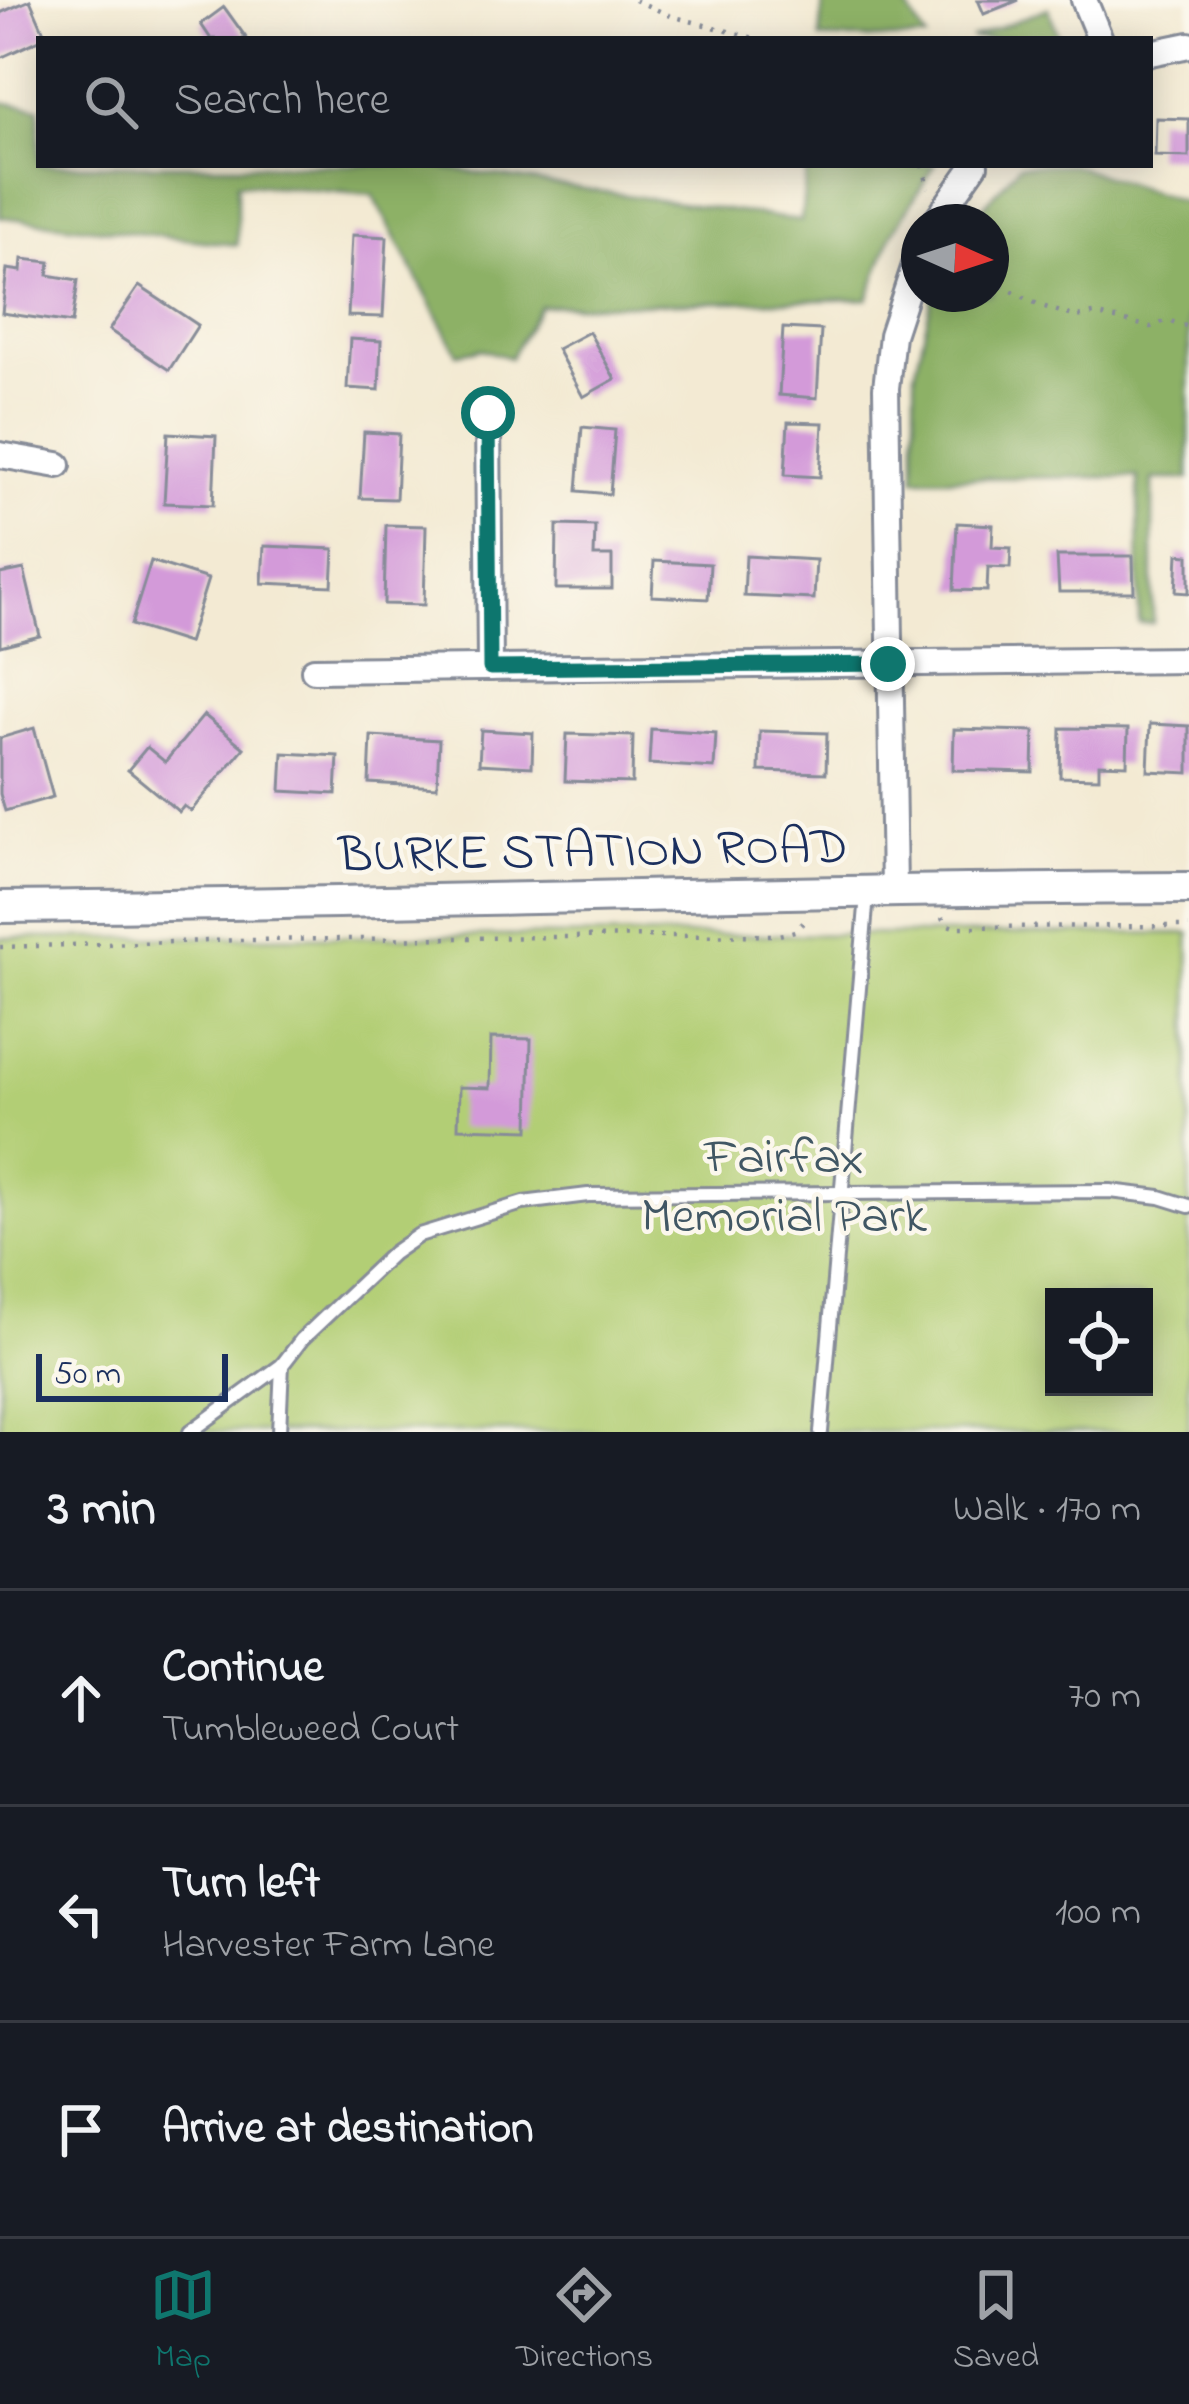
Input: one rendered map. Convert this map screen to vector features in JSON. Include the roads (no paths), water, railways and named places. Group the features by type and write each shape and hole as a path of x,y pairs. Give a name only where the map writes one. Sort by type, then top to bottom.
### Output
{"street":[{"path":"1084,0 1099,36"},
{"path":"1153,52 1189,45"},
{"path":"947,204 973,168"},
{"path":"880,889 888,664 886,388 892,335 901,308"},
{"path":"488,413 490,668"},
{"path":"0,455 58,465"},
{"path":"314,670 1189,660"},
{"name":"BURKE STATION ROAD","path":"0,908 935,888 1189,888"}],"lane":[{"path":"821,1432 834,1250 880,889"},
{"path":"190,1432 282,1365 302,1339 393,1253 419,1235 523,1203 589,1195 1110,1191 1189,1206"},
{"path":"279,1432 282,1365"}],"park label":[{"name":"Fairfax Memorial Park","path":"784,1183"}]}
